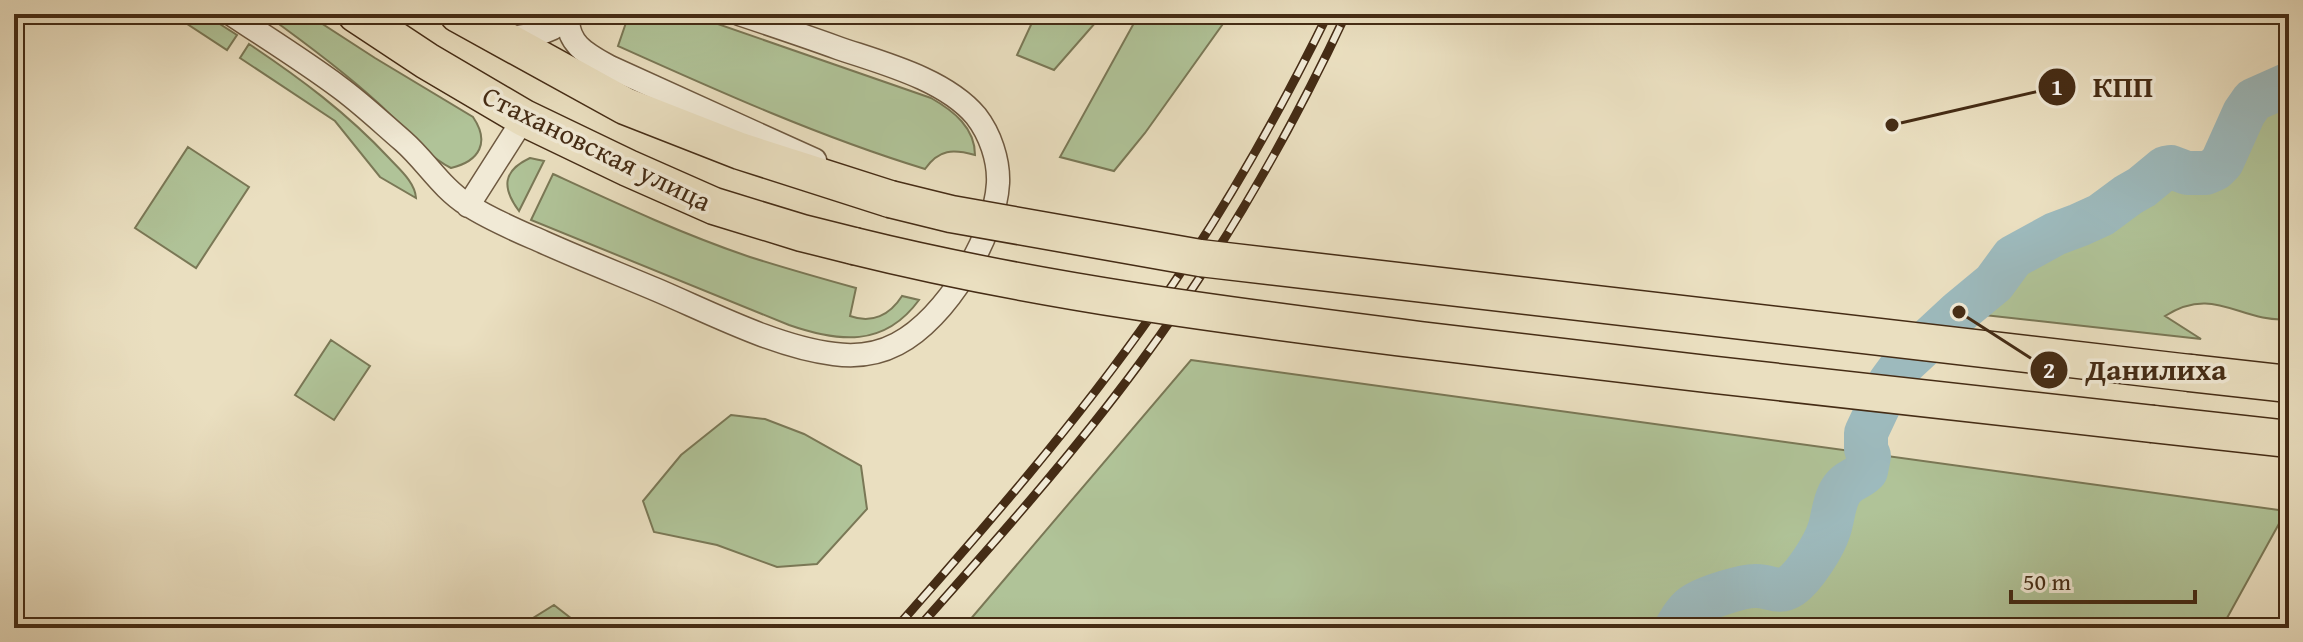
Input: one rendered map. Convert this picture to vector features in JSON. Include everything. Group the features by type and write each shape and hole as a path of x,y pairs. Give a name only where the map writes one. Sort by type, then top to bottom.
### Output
{"main road":[{"name":"Стахановская улица","path":"356,14 427,61 524,118 714,206 802,233 996,278 1293,324 1571,359 2289,439"},
{"name":"Стахановская улица","path":"458,14 625,106 740,151 890,199 951,214 1200,258 2289,384"}],"street":[{"path":"231,14 340,88 408,146 440,183 468,206 586,261 776,339 833,354 862,354 887,348 923,325 973,260 993,208 998,183 987,132 964,104 950,93 884,64 744,15"},
{"path":"502,38 542,33 558,25 569,14"},
{"path":"569,14 571,37 578,47 596,60 800,153 890,199"},
{"path":"468,206 524,118"}],"green space":[{"path":"172,14 204,14 237,35 227,50"},
{"path":"265,14 307,14 473,117 481,135 479,149 461,165 451,168 441,162 350,79"},
{"path":"629,14 689,14 931,98 962,121 971,137 975,155 947,152 930,162 925,169 847,143 770,112 618,46"},
{"path":"1036,14 1103,14 1054,70 1017,55"},
{"path":"1139,14 1230,14 1114,171 1060,157"},
{"path":"249,44 305,83 357,126 406,176 416,198 380,177 335,121 240,58"},
{"path":"2289,91 2289,319 2256,316 2214,304 2183,307 2165,316 2201,339 1966,313 2000,285 2009,266 2017,258 2048,242 2074,236 2110,217 2167,175 2206,179 2219,174 2255,108"},
{"path":"188,147 249,187 196,268 135,228"},
{"path":"530,158 544,161 519,211 510,195 508,181 514,169"},
{"path":"553,174 725,248 856,288 850,316 866,319 880,316 902,296 919,300 891,327 859,337 825,335 789,325 531,220"},
{"path":"331,340 370,366 334,420 295,395"},
{"path":"1191,360 2286,511 2227,618 2119,628 963,628"},
{"path":"731,415 765,419 804,434 861,466 867,509 817,564 777,567 717,545 654,532 643,501 681,455"},
{"path":"554,605 572,619 567,628 517,628"}],"waterway":[{"path":"1676,628 1690,609 1708,598 1749,586 1782,590 1802,576 1826,537 1839,494 1845,485 1866,471 1869,456 1866,433 1890,382 1904,363 1994,283 2013,257 2055,234 2101,215 2165,168 2187,173 2206,173 2215,169 2222,162 2253,100 2289,84"}],"railway":[{"path":"896,628 1061,435 1153,313 1246,167 1328,14"},
{"path":"918,628 1060,465 1169,322 1252,194 1346,14"}],"place":[{"name":"КПП","path":"1892,125"},
{"name":"Данилиха","path":"1959,312"}]}
